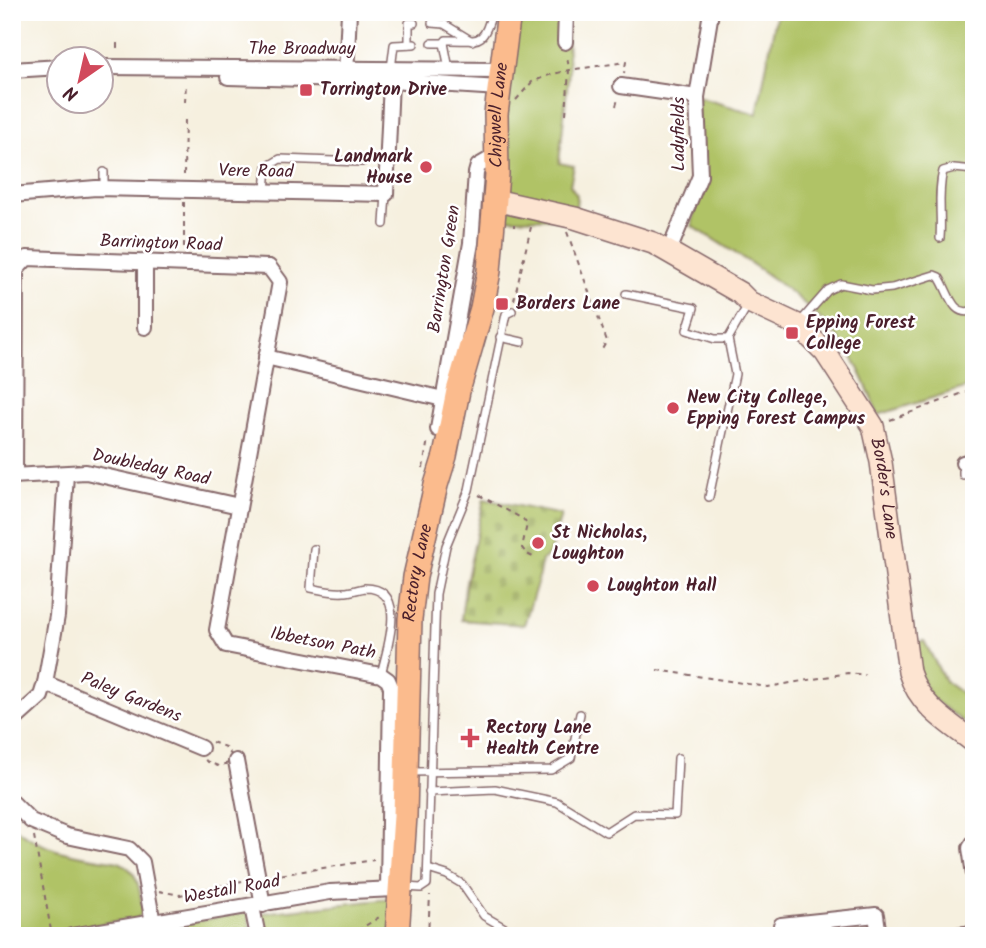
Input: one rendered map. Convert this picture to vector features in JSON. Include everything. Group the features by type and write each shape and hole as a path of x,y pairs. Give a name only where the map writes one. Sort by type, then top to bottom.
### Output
{"main road":[{"name":"Chigwell Lane","path":"498,217 496,122 505,86 501,13"},
{"name":"Rectory Lane","path":"397,936 397,893 407,772 410,619 415,577 458,391 482,308 498,217"}],"street":[{"path":"346,74 349,12"},
{"path":"565,42 566,12"},
{"name":"Ladyfields","path":"669,251 700,176 696,97 711,12"},
{"name":"The Broadway","path":"116,67 346,74"},
{"path":"12,70 46,68"},
{"name":"The Broadway","path":"116,76 391,74 449,69 505,86"},
{"path":"386,194 391,74"},
{"name":"The Broadway","path":"391,74 505,86"},
{"path":"12,79 46,78"},
{"path":"621,86 696,97"},
{"name":"Vere Road","path":"13,195 104,188 386,194"},
{"name":"Border's Lane","path":"498,217 564,220 653,243 740,293 749,302 797,325 825,352 873,426 881,462 909,672 913,685 935,713 974,742"},
{"name":"Barrington Green","path":"438,429 443,399 498,217"},
{"name":"Barrington Road","path":"13,476 16,270 27,258 269,267 280,282 239,506"},
{"path":"145,262 145,327"},
{"path":"267,357 443,399"},
{"name":"Doubleday Road","path":"13,476 86,472 239,506"},
{"path":"12,722 41,696 45,683 57,616 66,474"},
{"name":"Ibbetson Path","path":"239,506 217,630 226,645 381,675 388,680 391,687 397,893"},
{"name":"Paley Gardens","path":"45,683 201,748"},
{"path":"236,761 257,906 257,933"},
{"path":"12,802 31,821 67,836 129,849 142,862 153,923"},
{"path":"968,844 974,875"},
{"name":"Westall Road","path":"71,936 330,892 397,893"},
{"path":"783,936 781,925 876,915 879,936"},
{"path":"948,936 974,933"}],"lane":[{"path":"432,43 443,43 446,40 473,42 481,39 501,13"},
{"path":"391,74 394,45 412,44 410,23 414,23"},
{"path":"432,23 444,24 473,42"},
{"path":"443,43 449,69"},
{"path":"264,192 267,167 280,159 362,162"},
{"path":"940,238 942,221 939,187 943,171 954,168 974,170"},
{"path":"104,172 104,188"},
{"path":"13,195 14,180"},
{"path":"384,224 386,194"},
{"path":"797,325 828,290 841,284 872,290 892,288 934,275 939,277 954,307 966,313 974,310"},
{"path":"626,294 694,307 687,330 715,339 728,339"},
{"path":"709,497 735,374 728,339 749,302"},
{"path":"397,893 421,888 427,884 436,594 446,546 469,490 506,314 512,311"},
{"path":"500,338 522,342"},
{"path":"314,549 311,588 342,592 366,588 380,591 391,601 393,619 381,675"},
{"path":"407,772 551,769 571,758 580,715"},
{"path":"429,792 495,789 532,797 557,803 606,832 634,814 675,815 678,758"},
{"path":"428,869 447,875 462,884 484,916 510,932 535,936"}],"path":[{"path":"565,42 569,70 566,114"},
{"path":"505,86 532,82 569,70 626,62 616,106"},
{"path":"185,102 187,76"},
{"path":"184,264 185,118"},
{"path":"564,220 607,341 601,351"},
{"path":"512,311 532,225"},
{"path":"873,426 974,389"},
{"path":"469,490 523,519 527,524 522,548 536,558"},
{"path":"657,670 768,687 848,673 865,675"},
{"path":"212,743 225,747 236,761 218,766 206,761 201,748 212,743"},
{"path":"31,821 52,936"},
{"path":"427,884 431,888 428,936"},
{"path":"349,936 388,911 397,893"},
{"path":"225,936 257,933"}],"green space":[{"path":"509,12 565,12 569,70 559,163 574,166 570,185 577,195 575,218 493,219"},
{"path":"777,12 943,12 974,20 974,385 878,415 855,363 829,328 774,280 692,226 700,176 697,97 757,114"},
{"path":"484,499 561,515 549,555 542,560 524,625 461,620"},
{"path":"924,641 945,681 974,702 974,730 930,697 918,671 911,644"},
{"path":"12,826 50,848 119,862 126,866 135,876 143,911 138,918 12,936"},
{"path":"389,899 394,936 257,936 253,914"},
{"path":"248,912 251,931 225,936 114,936"}],"place":[{"name":"Torrington Drive","path":"306,90"},
{"name":"Landmark House","path":"426,167"},
{"name":"Borders Lane","path":"502,304"},
{"name":"Epping Forest College","path":"792,333"},
{"name":"New City College, Epping Forest Campus","path":"673,408"},
{"name":"St Nicholas, Loughton","path":"538,543"},
{"name":"Loughton Hall","path":"593,586"},
{"name":"Rectory Lane Health Centre","path":"470,738"}]}
